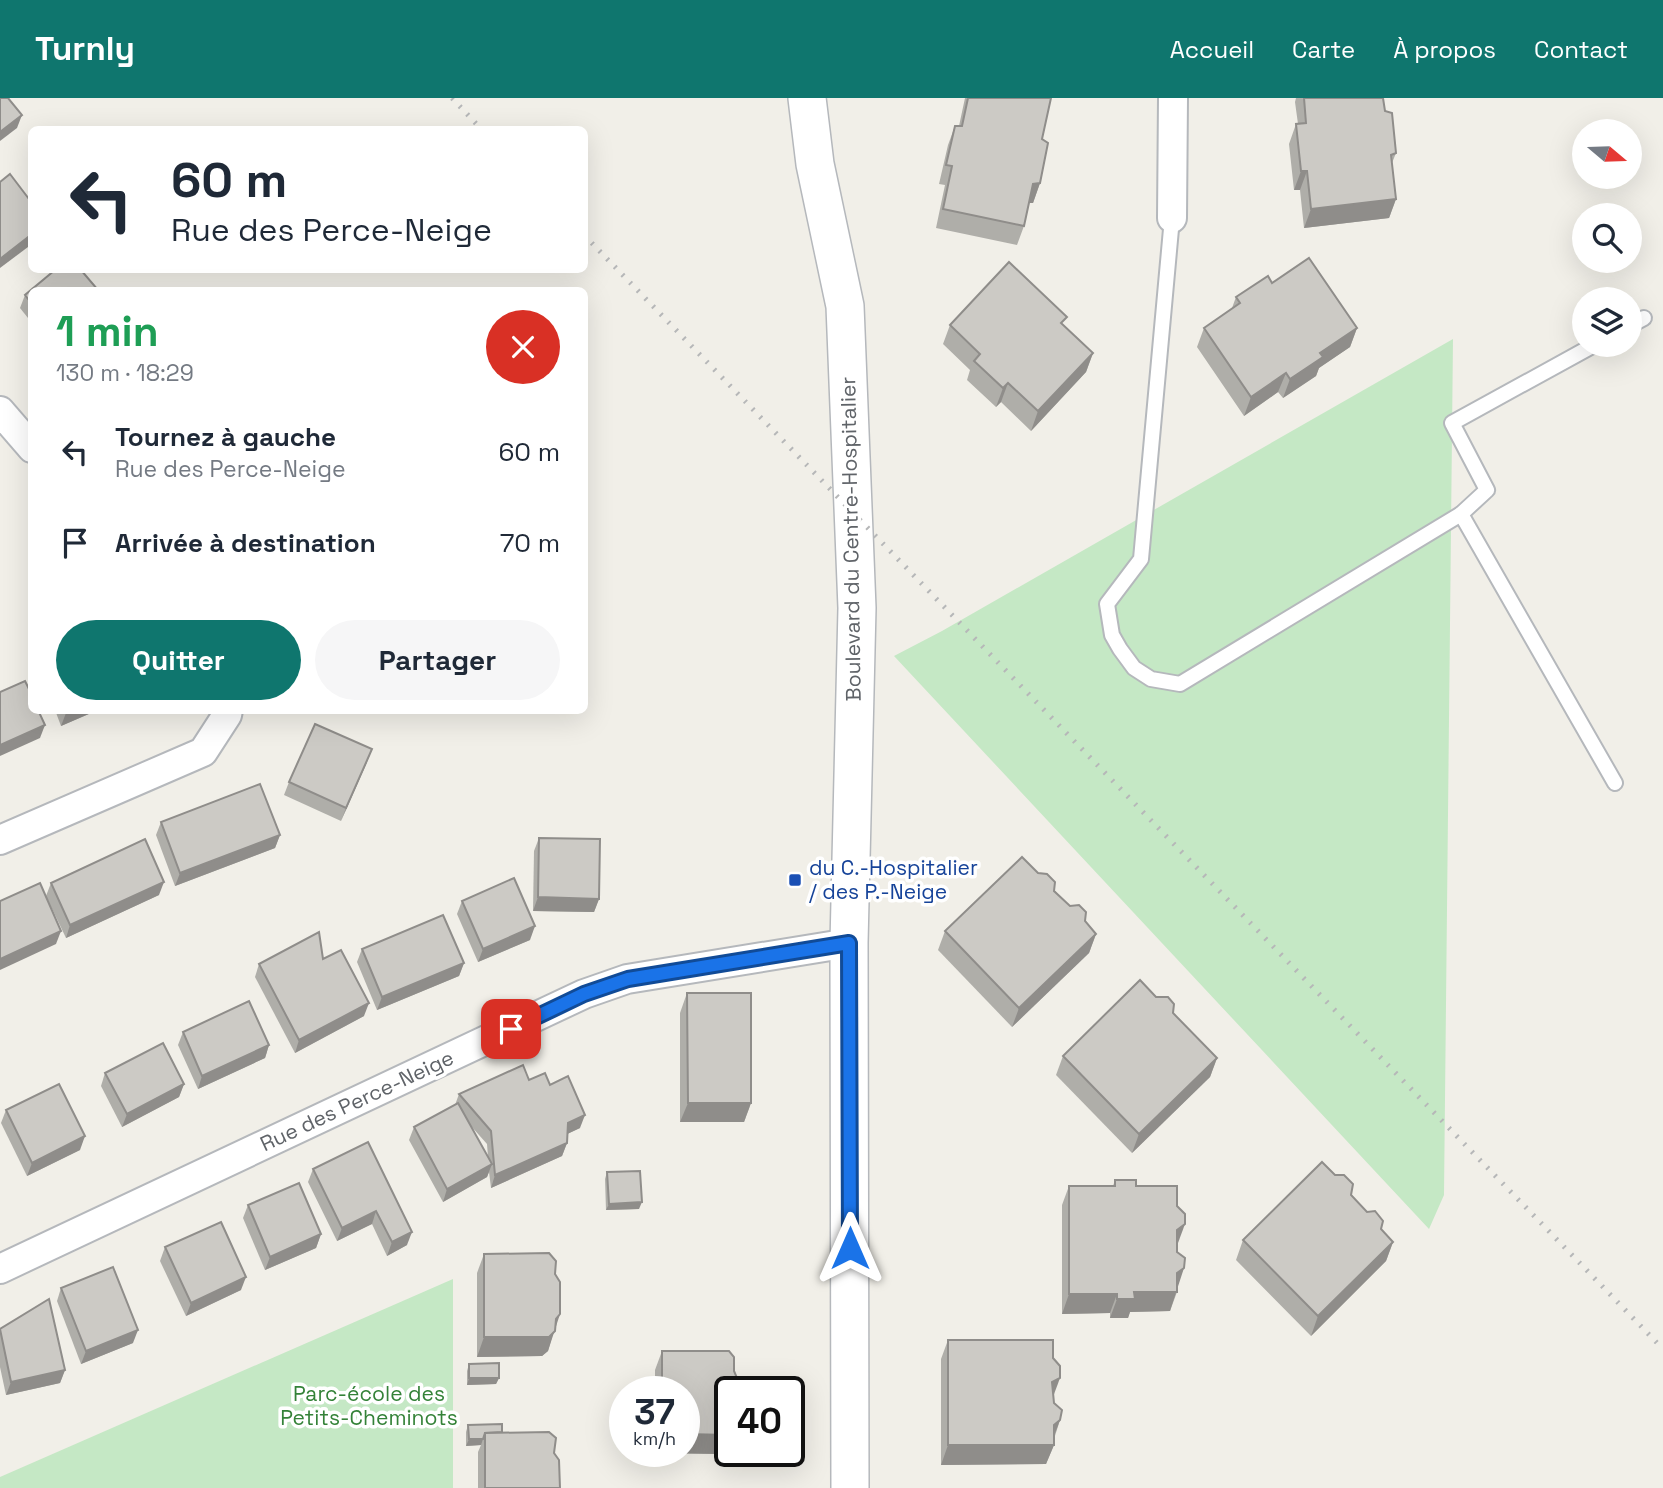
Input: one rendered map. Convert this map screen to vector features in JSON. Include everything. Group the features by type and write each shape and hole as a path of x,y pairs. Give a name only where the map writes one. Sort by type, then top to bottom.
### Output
{"street":[{"name":"Boulevard du Centre-Hospitalier","path":"807,98 815,164 845,306 857,608 849,943 850,1488"},
{"path":"1172,218 1173,98"},
{"path":"1,414 28,444"},
{"path":"0,840 203,752 228,714"},
{"name":"Rue des Perce-Neige","path":"0,1269 584,994 628,979 849,943"}],"lane":[{"path":"1172,218 1141,559 1107,604 1112,635 1120,649 1134,668 1151,679 1180,684 1461,514 1487,490 1452,423 1572,357"},
{"path":"1461,514 1615,783"}],"green space":[{"path":"1453,339 1444,1195 1429,1229 894,656"},
{"name":"Parc-école des Petits-Cheminots","path":"453,1279 453,1488 0,1488 0,1477"}],"building":[{"path":"0,98 8,98 22,115 0,132"},
{"path":"968,98 1051,98 1042,139 1048,143 1040,183 1033,184 1024,226 943,209 952,166 946,165 955,126 962,126"},
{"path":"1304,98 1383,98 1385,111 1392,113 1396,153 1391,155 1396,199 1311,209 1307,171 1301,171 1296,124 1306,123"},
{"path":"10,174 28,198 28,237 0,259 0,182"},
{"path":"1309,258 1357,328 1320,353 1323,357 1290,379 1286,373 1251,397 1204,328 1240,303 1236,297 1268,276 1272,283"},
{"path":"1009,262 1067,317 1061,323 1093,353 1038,411 1008,383 1003,388 974,361 980,354 950,325"},
{"path":"51,273 84,273 95,287 35,287"},
{"path":"25,681 28,687 28,714 40,714 45,725 0,745 0,692"},
{"path":"315,724 372,749 346,808 289,782"},
{"path":"260,784 280,835 180,873 161,822"},
{"path":"539,838 600,839 599,899 538,897"},
{"path":"145,839 164,882 70,925 51,883"},
{"path":"1022,857 1038,873 1047,874 1055,882 1054,891 1070,906 1079,905 1086,912 1085,921 1096,934 1019,1008 945,931"},
{"path":"514,878 535,926 483,949 462,901"},
{"path":"40,883 61,931 0,959 0,901"},
{"path":"443,915 464,963 382,997 362,949"},
{"path":"319,932 323,959 341,950 369,1003 299,1040 259,964"},
{"path":"1140,980 1156,997 1168,997 1174,1004 1173,1013 1217,1058 1139,1134 1063,1056"},
{"path":"687,993 751,993 751,1103 688,1103"},
{"path":"249,1001 269,1045 202,1076 183,1032"},
{"path":"163,1043 184,1084 127,1114 105,1073"},
{"path":"523,1065 529,1080 545,1073 550,1085 568,1076 585,1115 568,1123 567,1143 495,1175 491,1131 459,1094"},
{"path":"59,1084 85,1136 32,1163 6,1110"},
{"path":"458,1103 492,1164 447,1189 414,1127"},
{"path":"368,1142 412,1232 392,1242 376,1211 342,1228 313,1169"},
{"path":"1322,1162 1335,1175 1344,1175 1353,1184 1351,1195 1367,1212 1375,1211 1383,1221 1381,1229 1393,1242 1318,1316 1243,1240"},
{"path":"640,1171 642,1202 609,1204 607,1172"},
{"path":"1115,1180 1136,1180 1136,1186 1177,1186 1177,1206 1185,1214 1185,1224 1177,1230 1177,1252 1185,1258 1184,1268 1177,1273 1177,1292 1134,1292 1135,1299 1117,1299 1117,1294 1069,1294 1069,1186 1115,1186"},
{"path":"299,1183 321,1234 270,1257 248,1205"},
{"path":"221,1222 246,1277 191,1303 165,1247"},
{"path":"549,1253 556,1261 555,1274 560,1282 560,1314 556,1319 555,1331 549,1337 484,1337 484,1254"},
{"path":"113,1267 138,1330 86,1351 61,1288"},
{"path":"49,1299 65,1370 11,1382 0,1329"},
{"path":"948,1340 1053,1340 1053,1358 1060,1366 1060,1378 1052,1382 1054,1403 1062,1410 1060,1420 1054,1425 1054,1445 948,1445"},
{"path":"662,1351 729,1351 734,1357 736,1376 714,1376 714,1435 700,1434 700,1376 662,1376"},
{"path":"499,1363 499,1378 469,1378 469,1364"},
{"path":"502,1424 502,1432 485,1433 483,1439 469,1439 468,1425"},
{"path":"549,1432 556,1438 554,1453 559,1460 560,1488 485,1488 485,1433"}],"railway":[{"path":"452,98 478,126"},
{"path":"588,239 1663,1349"}],"place":[{"name":"du C.-Hospitalier / des P.-Neige","path":"795,880"}],"route":[{"path":"511,1029 584,994 628,979 849,943 850,1248"}]}
